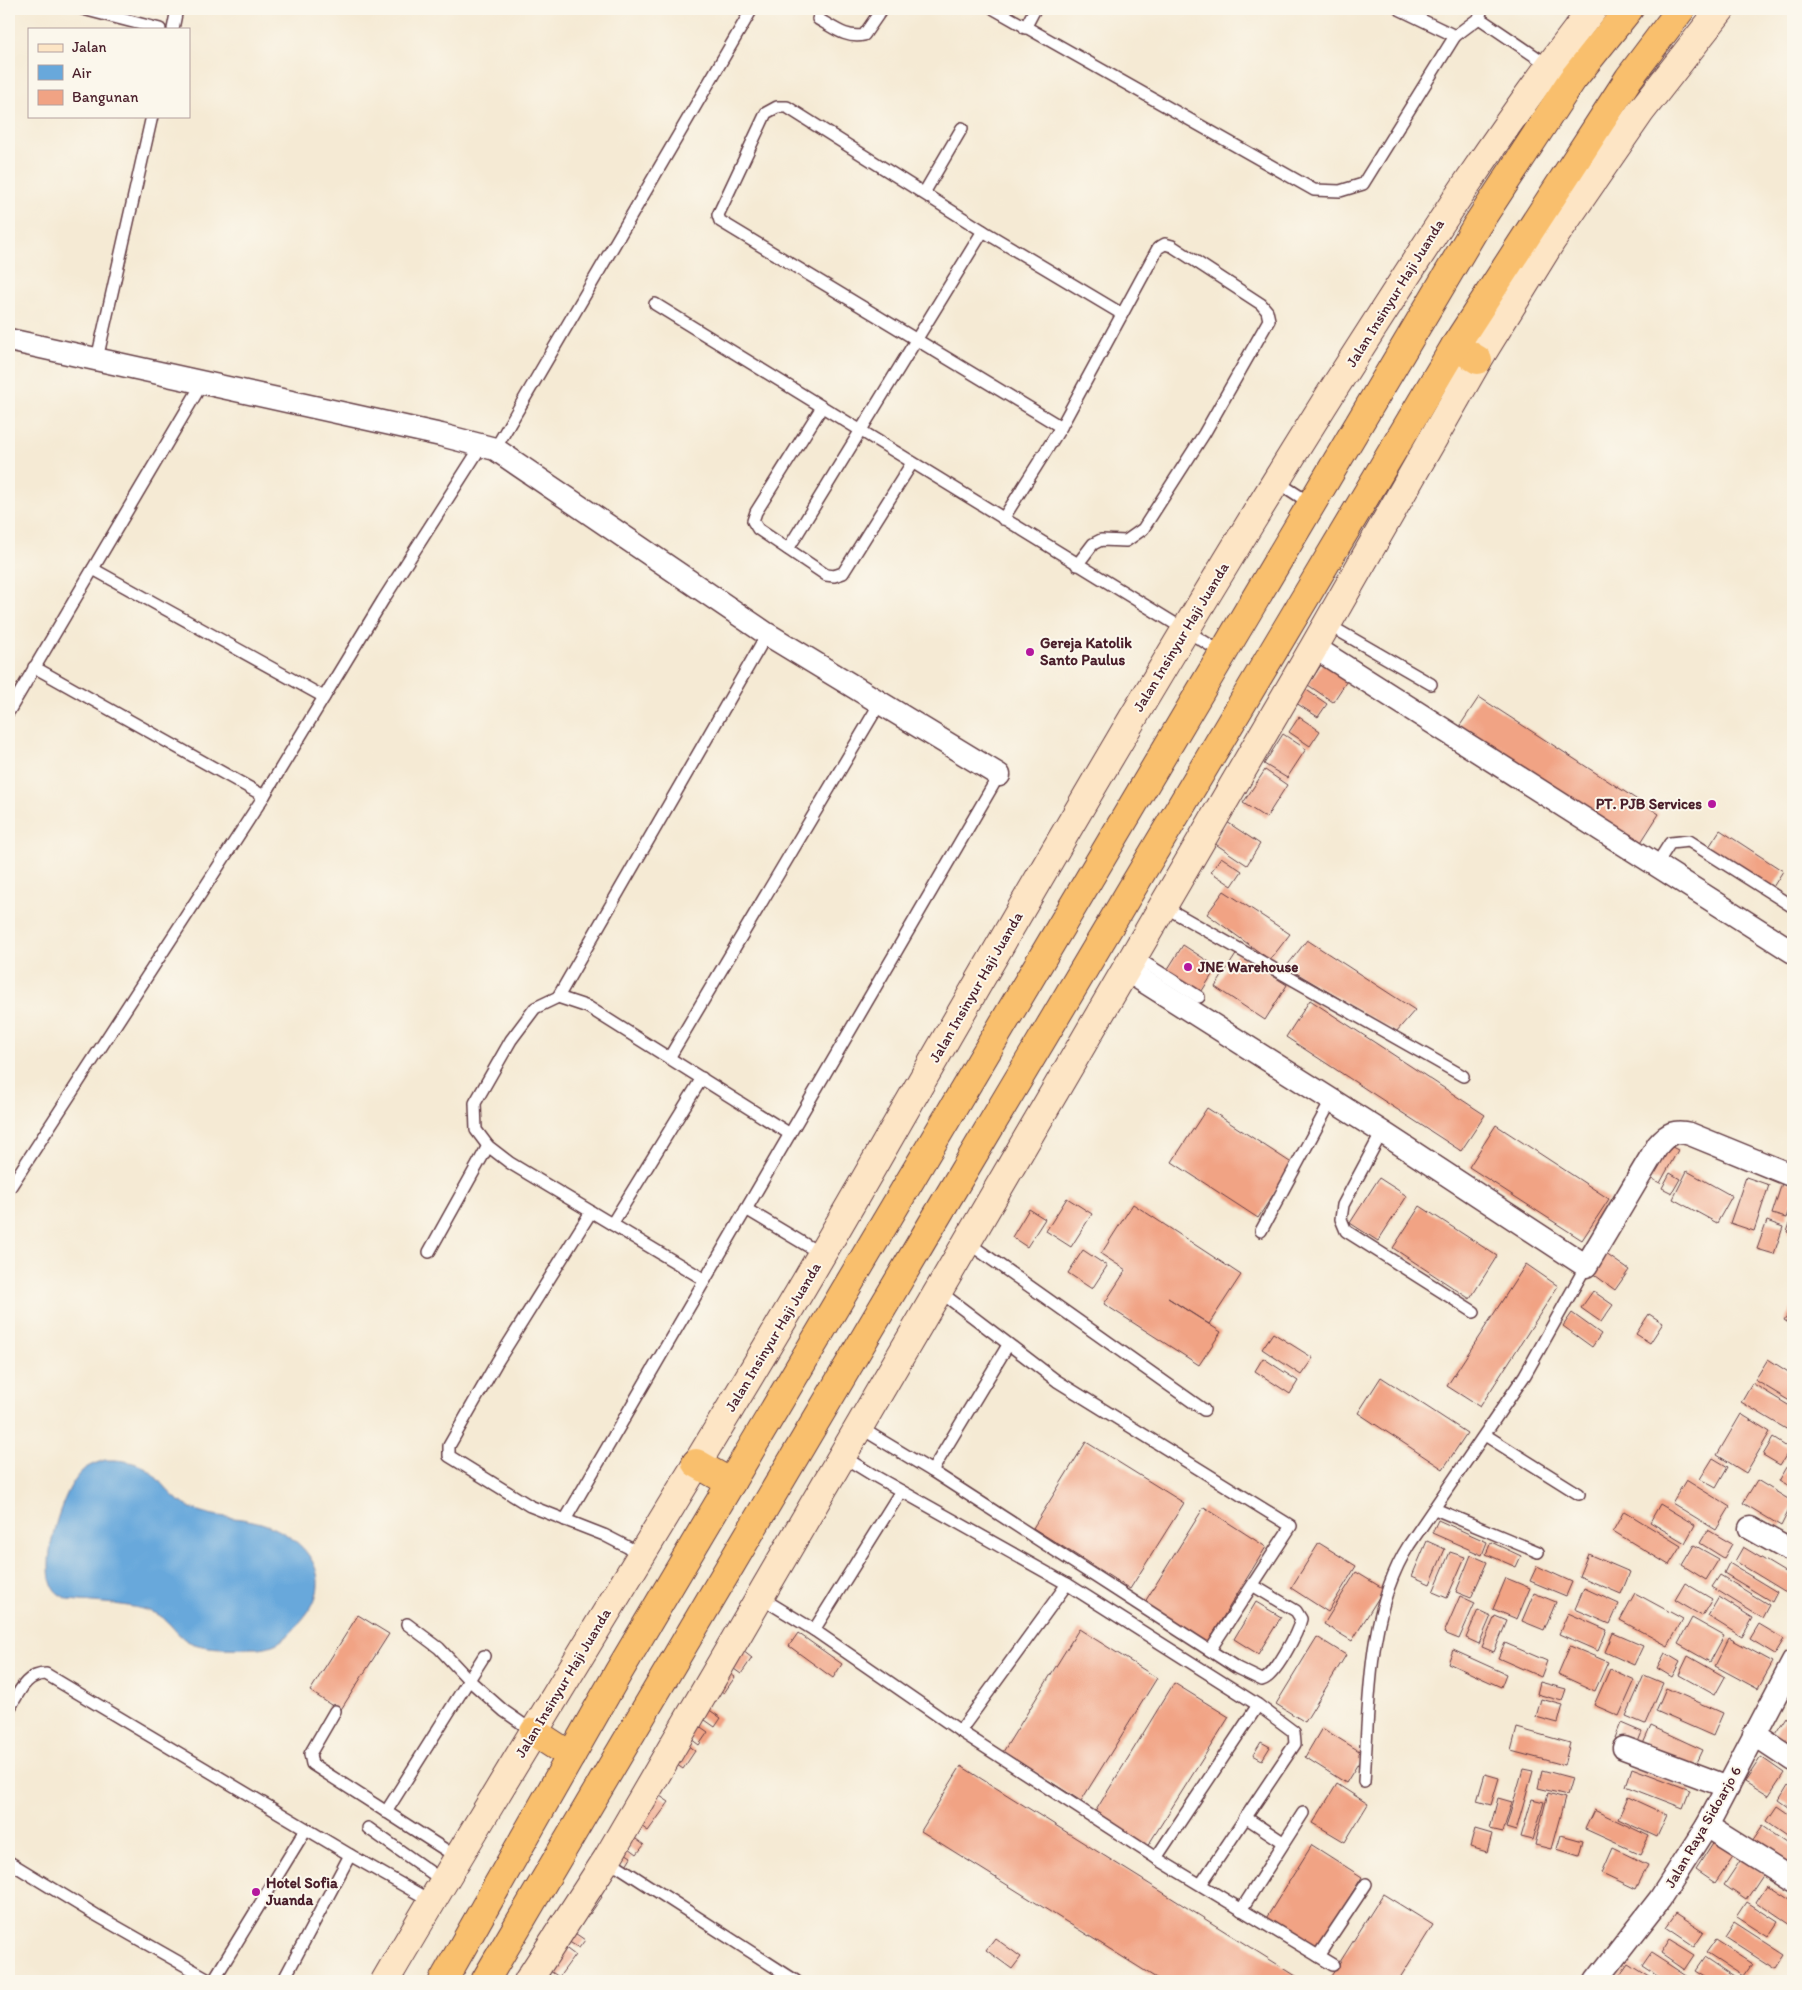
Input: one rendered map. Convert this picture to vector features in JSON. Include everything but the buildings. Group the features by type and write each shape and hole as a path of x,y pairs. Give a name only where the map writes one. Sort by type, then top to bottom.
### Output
{"highway":[{"path":"443,1981 571,1756 731,1483 1221,652 1477,225 1572,80 1629,9"},
{"path":"485,1981 916,1250 1455,346 1629,78 1681,9"},
{"path":"1455,346 1478,360"},
{"path":"696,1463 731,1483"},
{"path":"528,1728 571,1756"}],"street":[{"name":"Jalan Insinyur Haji Juanda","path":"385,1981 428,1888 453,1855 633,1550 696,1463 812,1249 1072,820 1184,631 1540,60 1593,9"},
{"path":"528,1981 607,1859 1314,647 1478,360 1558,232 1641,112 1721,9"},
{"path":"9,340 489,447 767,634 998,775"},
{"path":"1314,647 1793,952"},
{"path":"1130,963 1331,1101 1382,1132 1586,1266 1658,1145 1666,1135 1677,1131 1690,1134 1793,1176"},
{"path":"1750,1528 1793,1552"},
{"name":"Jalan Raya Sidoarjo 6","path":"1596,1981 1660,1899 1707,1826 1793,1662"},
{"path":"1754,1734 1793,1760"},
{"path":"1624,1748 1728,1787"},
{"path":"1707,1826 1793,1880"}],"lane":[{"path":"83,9 156,28"},
{"path":"173,28 177,9"},
{"path":"9,1189 264,796 383,600 489,447 752,9"},
{"path":"818,19 845,35 856,37 864,35 882,9"},
{"path":"994,9 1314,190 1340,191 1363,184 1455,36 1481,14 1514,43 1572,80"},
{"path":"1025,28 1035,9"},
{"path":"1399,9 1455,36"},
{"path":"1061,427 720,221 718,214 766,114 777,107 787,107 983,231 1122,314"},
{"path":"97,359 152,118"},
{"path":"924,193 962,128"},
{"path":"788,549 983,231"},
{"path":"1003,519 1061,427 1158,248 1165,244 1172,246 1261,304 1267,311 1269,320 1204,434 1143,529 1126,541 1101,540 1093,544 1077,565"},
{"path":"655,304 1221,652"},
{"path":"9,711 203,382"},
{"path":"822,407 756,512 753,521 758,529 826,575 834,576 843,573 912,463"},
{"path":"1276,481 1310,503"},
{"path":"93,569 324,697"},
{"path":"1327,624 1431,684"},
{"path":"705,1280 510,1163 488,1146 476,1130 475,1103 511,1040 535,1008 558,997 767,634"},
{"path":"34,667 264,796"},
{"path":"669,1058 880,702"},
{"path":"565,1520 998,775"},
{"path":"1656,866 1670,843 1689,842 1793,907"},
{"path":"1163,906 1463,1076"},
{"path":"1130,963 1199,997"},
{"path":"558,997 588,1007 790,1134"},
{"path":"612,1224 702,1078"},
{"path":"1261,1231 1331,1101"},
{"path":"1382,1132 1343,1205 1340,1219 1346,1232 1474,1312"},
{"path":"429,1252 488,1146"},
{"path":"746,1209 812,1249"},
{"path":"591,1212 497,1362 449,1446 449,1456 457,1463 530,1506 604,1535 633,1550"},
{"path":"967,1242 1204,1410"},
{"path":"1364,1782 1371,1684 1384,1604 1401,1557 1525,1375 1586,1266"},
{"path":"939,1291 1057,1381 1291,1526 1254,1586 1210,1650"},
{"path":"932,1470 1008,1345"},
{"path":"859,1427 932,1470 1256,1679 1266,1680 1272,1674 1294,1637 1301,1617 1296,1610 1254,1586"},
{"path":"1485,1435 1579,1494"},
{"path":"842,1456 901,1492 1067,1584 1258,1705 1294,1732 1296,1740 1201,1884"},
{"path":"814,1630 901,1492"},
{"path":"1435,1509 1538,1552"},
{"path":"960,1731 1067,1584"},
{"path":"760,1596 814,1630 960,1731 1156,1858 1333,1965"},
{"path":"407,1624 439,1648 469,1680 508,1714 528,1728"},
{"path":"386,1812 484,1656"},
{"path":"9,1709 27,1680 32,1676 46,1674 350,1855 428,1888"},
{"path":"1156,1858 1258,1705"},
{"path":"335,1711 310,1754 312,1764 453,1855"},
{"path":"1241,1910 1303,1813"},
{"path":"1245,1817 1283,1842"},
{"path":"368,1828 419,1863 428,1888"},
{"path":"9,1862 96,1915 212,1981 306,1829"},
{"path":"284,1981 350,1855"},
{"path":"607,1859 796,1981"},
{"path":"1318,1956 1366,1884"}],"water":[{"path":"105,1460 137,1464 155,1476 179,1501 200,1512 261,1523 290,1537 302,1547 311,1559 317,1572 318,1586 314,1601 305,1616 285,1638 273,1645 257,1648 218,1648 190,1642 179,1635 163,1618 155,1613 124,1605 69,1600 59,1594 52,1585 49,1573 51,1543 55,1526 74,1481 81,1472"}],"place":[{"name":"Gereja Katolik Santo Paulus","path":"1030,652"},
{"name":"PT. PJB Services","path":"1712,804"},
{"name":"JNE Warehouse","path":"1188,967"},
{"name":"Hotel Sofia Juanda","path":"256,1892"}]}
